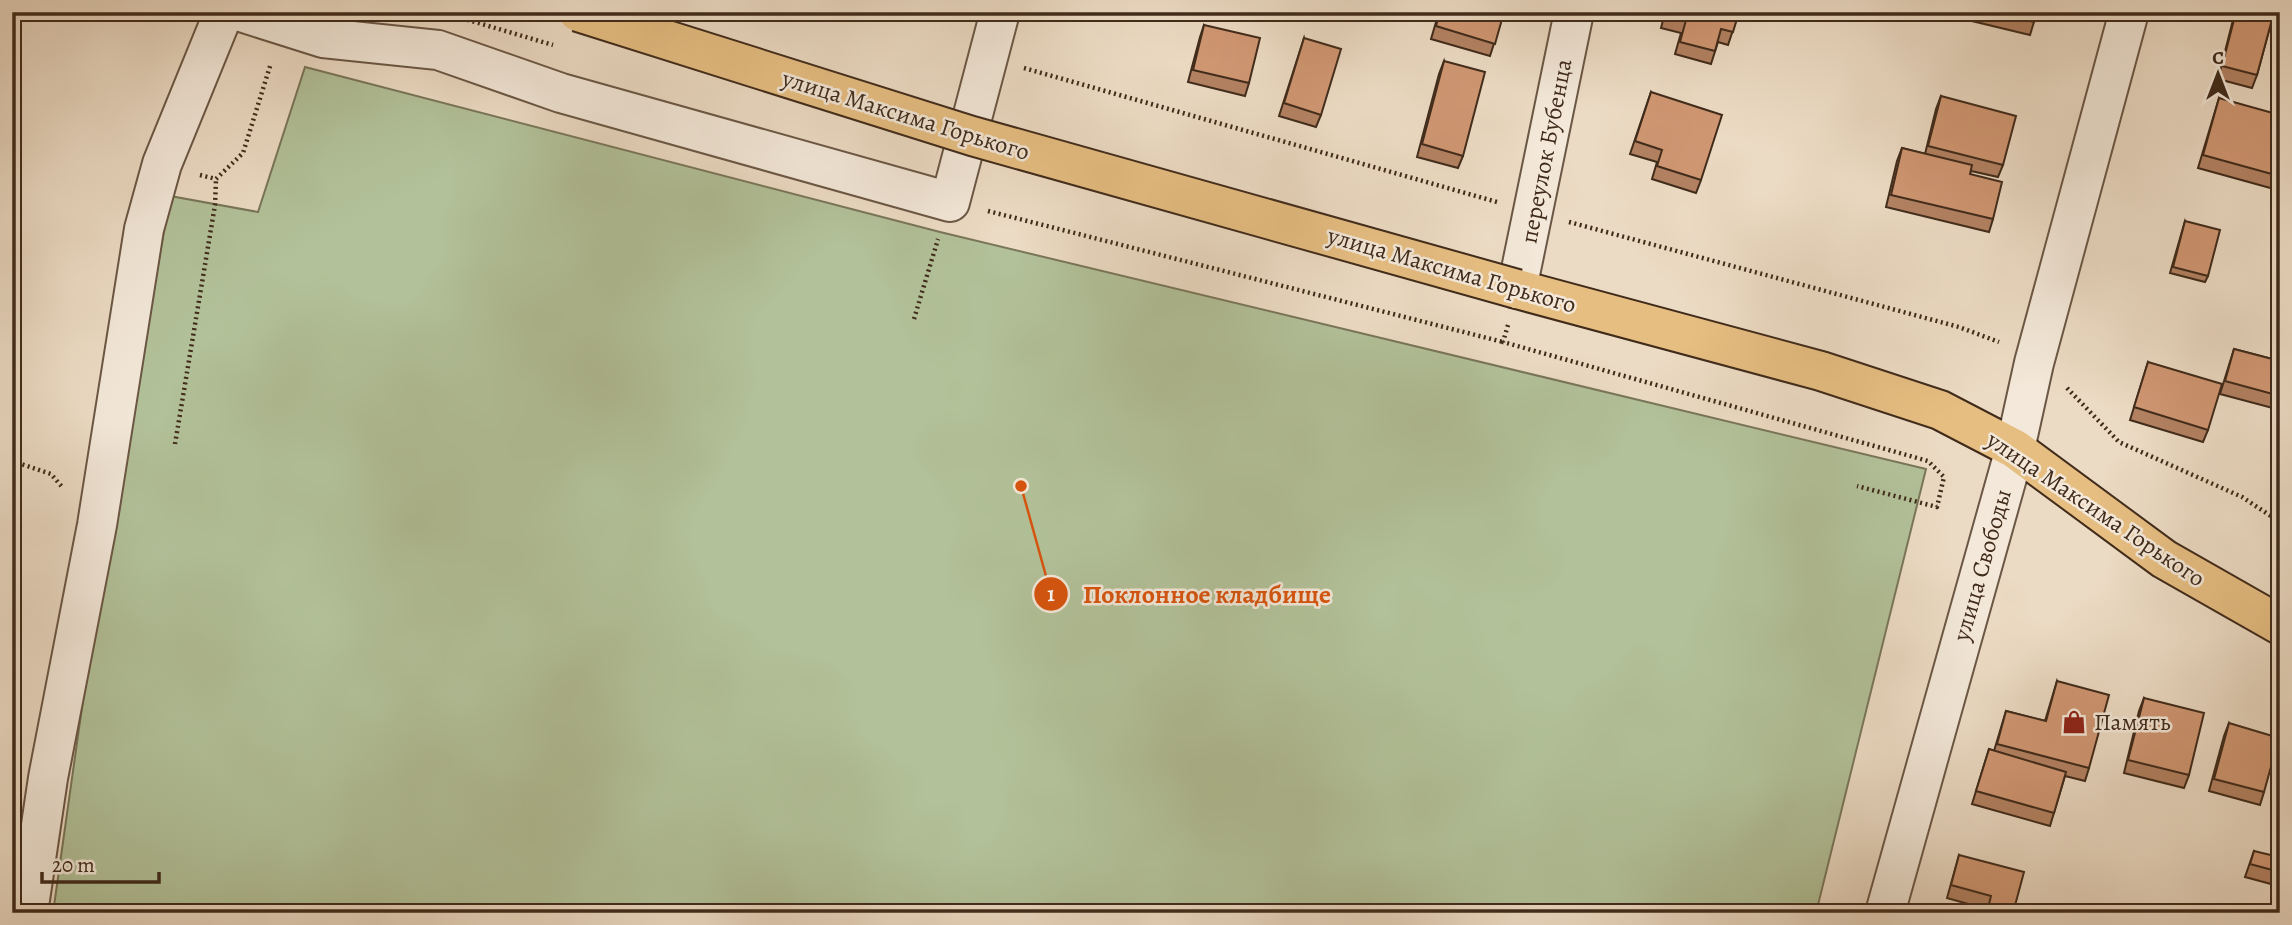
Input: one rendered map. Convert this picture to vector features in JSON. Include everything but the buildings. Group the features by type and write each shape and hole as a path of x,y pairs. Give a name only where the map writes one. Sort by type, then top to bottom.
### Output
{"main road":[{"name":"улица Максима Горького","path":"578,12 1513,305 1821,372 1940,410 2015,449 2164,559 2280,625"}],"street":[{"path":"28,913 48,778 97,525 144,229 162,164 224,12"},
{"path":"241,12 323,38 438,50 561,93 950,202 1000,12"},
{"path":"605,12 971,123"},
{"name":"переулок Бубенца","path":"1513,305 1574,12"},
{"name":"улица Свободы","path":"1885,913 2015,449 2034,363 2129,12"}],"path":[{"path":"988,58 1533,213 1959,327 1996,340 2034,363 2068,389 2119,442 2242,497 2280,522"},
{"path":"243,153 258,103"},
{"path":"175,444 215,205 216,179"},
{"path":"914,319 950,202 1503,342 1928,461 1944,477 1937,507 1857,486"},
{"path":"1503,342 1513,305"},
{"path":"12,461 51,474 97,525"}],"green space":[{"path":"305,67 940,232 1926,469 1816,913 53,913 84,693 170,196 258,212"}],"place":[{"name":"Поклонное кладбище","path":"1021,486"},
{"name":"Память","path":"2074,722"}]}
